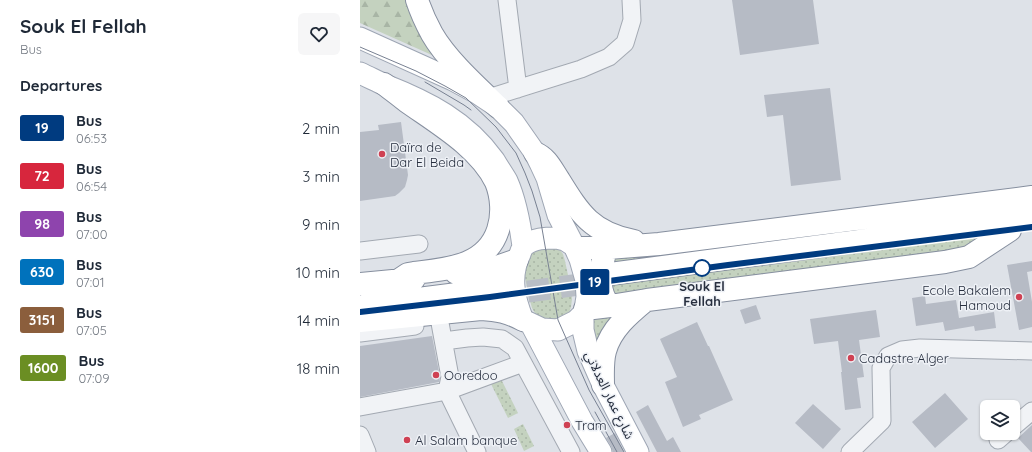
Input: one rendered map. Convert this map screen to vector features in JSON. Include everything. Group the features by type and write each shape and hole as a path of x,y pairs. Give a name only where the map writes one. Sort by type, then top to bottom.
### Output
{"highway":[{"path":"417,0 424,20 442,48 456,65 493,103"},
{"path":"384,84 447,129 473,152 487,168 496,182 499,192 501,212 496,236 488,247 476,258 468,263 456,267 408,274 399,280"},
{"path":"534,153 545,159 574,205 592,224 606,233 617,237 642,243 659,244"},
{"path":"575,247 608,248 659,244 1032,197"},
{"path":"1032,218 611,277 1032,227"},
{"path":"584,311 647,300 945,262 969,257 1010,230"},
{"path":"608,248 601,266 601,287 605,299 610,306"},
{"path":"505,303 520,253"},
{"path":"360,284 399,280 505,303"},
{"path":"603,386 605,352 613,333 624,320 647,300"},
{"path":"360,306 505,303"},
{"path":"360,312 505,303"},
{"path":"360,321 466,310 505,303"}],"main road":[{"name":"شارع عمار العدلاني","path":"360,38 453,80 477,93 493,103 514,123 534,153 547,178 558,215 580,259 586,280 587,297 584,311 583,330 588,351 603,386 638,452"},
{"path":"362,76 400,90 438,109 481,143 500,169 507,181 515,205 520,253 513,276 513,286 505,303"},
{"path":"520,253 531,241 539,239 557,238 565,240 575,247"},
{"path":"505,303 542,329 558,330 576,321 584,311"},
{"path":"505,303 601,452"}],"street":[{"path":"507,0 518,89"},
{"path":"493,103 518,89 581,69 609,57 625,43 632,20 632,0"},
{"path":"360,251 418,244"},
{"path":"360,333 500,317 505,303"},
{"path":"440,323 450,377 447,391 477,452"},
{"path":"444,341 483,337 502,339 515,348 571,452"},
{"path":"850,452 882,421 881,368 888,356 902,350 920,348 1032,351"},
{"path":"360,407 447,391 523,363"},
{"path":"1020,421 1032,411"},
{"path":"360,435 367,452"}],"green space":[{"path":"360,0 412,0 443,60 360,23"},
{"path":"1032,201 729,268 747,268 979,237 967,247 956,252 612,299 608,258"},
{"path":"557,246 563,254 565,261 572,299 568,316 550,323 536,315 532,308 524,273 529,250"},
{"path":"631,306 597,358 591,319"},
{"path":"501,379 518,413 508,418 491,384"},
{"path":"523,424 534,446 524,451 514,429"}],"building":[{"path":"732,0 813,0 819,44 740,55"},
{"path":"830,88 841,180 791,186 783,115 767,117 764,95"},
{"name":"Daïra de Dar El Beida","path":"401,122 408,175 405,187 395,196 360,201 360,132 379,130 378,125"},
{"path":"1032,261 1032,271 1027,272 1032,302 1032,327 1019,330 1007,265"},
{"path":"925,296 926,304 956,300 959,318 994,312 996,328 975,331 974,326 945,331 943,322 916,326 912,298"},
{"path":"756,305 761,319 745,324 740,310"},
{"name":"Cadastre Alger","path":"876,310 880,337 859,340 864,377 857,378 861,408 845,410 838,341 814,344 810,319"},
{"path":"697,322 733,400 699,415 701,419 683,427 665,382 677,377 660,339"},
{"path":"432,336 440,377 439,382 360,397 360,346"},
{"path":"945,393 968,419 935,448 912,422"},
{"path":"813,404 841,429 823,449 795,423"},
{"path":"648,405 667,441 673,437 681,452 657,452 636,412"},
{"path":"1032,425 1032,452 1020,440 1020,436"},
{"path":"615,433 624,452 613,452 606,438"}],"tunnel":[{"path":"495,296 606,281"}],"tram line":[{"path":"360,47 416,71 466,98 496,127 516,153 532,191 540,217 558,320 589,390 624,452"},
{"path":"425,82 471,110"},
{"path":"595,412 617,452"}],"bus line":[{"name":"19","path":"360,312 490,297 728,265 1032,227"}],"place":[{"name":"Daïra de Dar El Beida","path":"382,154"},
{"name":"Souk El Fellah","path":"702,268"},
{"name":"Ecole Bakalem Hamoud","path":"1019,297"},
{"name":"Cadastre Alger","path":"851,358"},
{"name":"Ooredoo","path":"436,375"},
{"name":"Tram","path":"567,425"},
{"name":"Al Salam banque","path":"407,440"}]}
